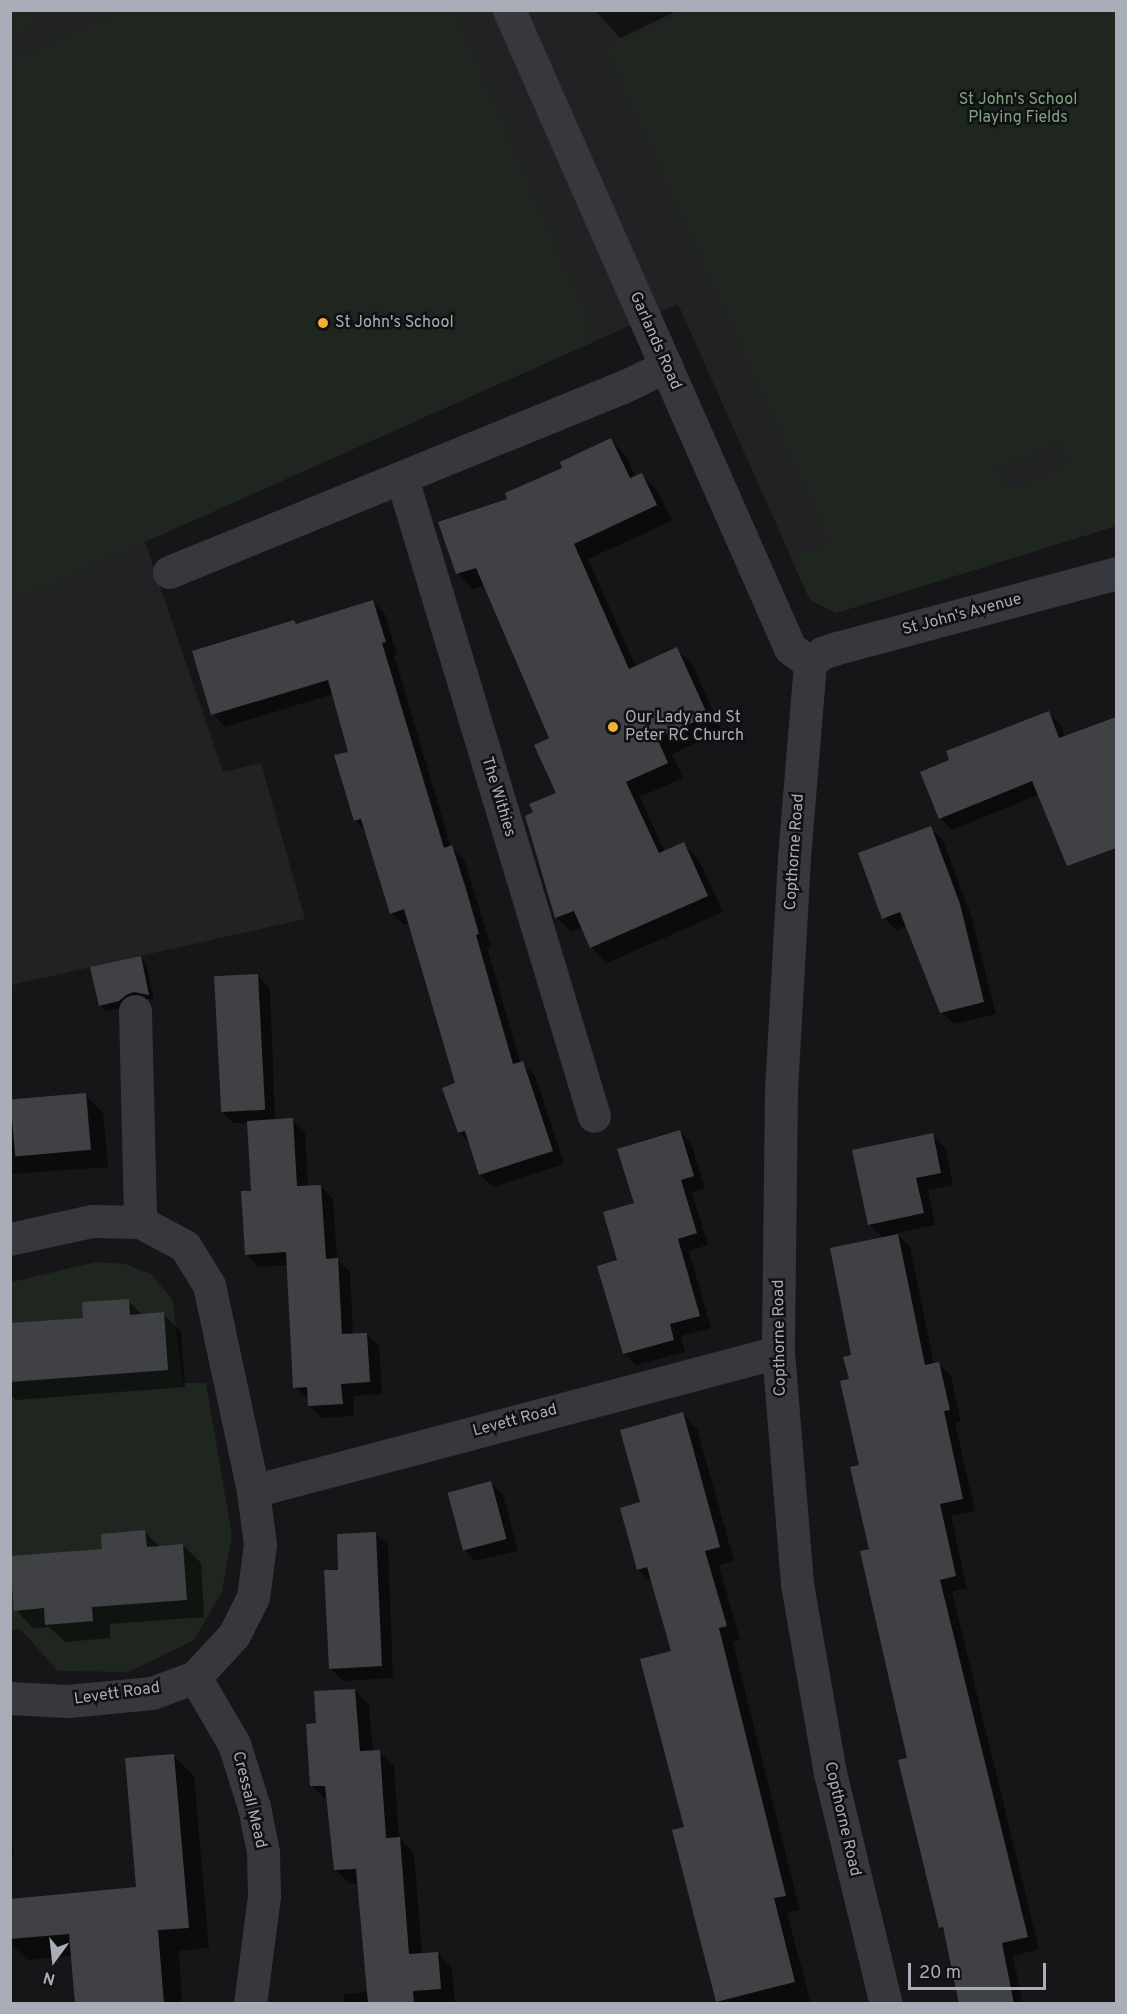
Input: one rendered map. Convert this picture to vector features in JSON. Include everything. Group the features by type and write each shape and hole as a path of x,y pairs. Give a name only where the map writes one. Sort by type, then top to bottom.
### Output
{"street":[{"name":"Garlands Road","path":"509,10 790,648 810,663"},
{"path":"169,572 623,387 666,366"},
{"name":"The Withies","path":"402,478 594,1116"},
{"name":"St John's Avenue","path":"810,663 822,653 837,648 1116,573"},
{"name":"Copthorne Road","path":"810,663 794,858 781,1093 778,1352 786,1469 801,1607 830,1773 886,2004"},
{"path":"135,1011 140,1222"},
{"name":"Levett Road","path":"10,1239 92,1221 140,1222 185,1246 209,1285 253,1491 260,1544 253,1596 234,1635 195,1677 152,1693 67,1701 10,1698"},
{"name":"Levett Road","path":"253,1491 778,1352"},
{"name":"Cressall Mead","path":"195,1677 234,1744 254,1807 263,1852 264,1896 250,2004"}],"shaded area":[{"name":"St John's School","path":"10,11 1116,11 1116,526 836,613 810,600 678,304 145,542 223,772 261,763 305,919 11,985"}],"green space":[{"path":"10,11 39,11 42,17 32,29 11,40"},
{"path":"121,11 455,11 586,313 593,342 11,602 11,60"},
{"name":"St John's School Playing Fields","path":"685,11 1116,11 1116,526 836,613 810,600 790,556 830,544 604,47","holes":["1060,441 1068,465 1008,490 996,470"]},
{"path":"96,1262 125,1264 151,1274 172,1299 183,1383 206,1383 232,1535 222,1592 194,1640 129,1672 58,1671 21,1630 11,1629 11,1282"}],"building":[{"path":"611,438 630,478 642,473 657,505 574,544 629,669 677,647 708,716 657,738 668,763 626,782 659,853 684,842 708,896 590,948 574,911 555,918 525,816 533,812 529,804 556,793 534,745 549,738 476,568 456,574 438,522 507,499 505,493 562,468 560,462"},
{"path":"373,600 386,642 382,643 444,848 452,845 466,889 479,934 476,935 513,1064 523,1061 553,1151 479,1175 465,1131 458,1133 442,1088 455,1083 404,909 390,914 361,819 354,821 334,755 348,752 328,680 211,715 192,651 294,620 296,624"},
{"path":"1049,711 1059,738 1116,717 1116,848 1067,866 1032,781 939,819 920,772 949,760 946,751"},
{"path":"931,826 960,904 984,1002 940,1013 900,912 882,919 858,853"},
{"path":"141,956 149,995 134,992 119,1001 99,1006 90,967"},
{"path":"258,974 265,1110 221,1112 214,976"},
{"path":"86,1093 91,1150 15,1156 10,1100"},
{"path":"293,1118 297,1186 321,1185 326,1259 338,1258 342,1334 367,1333 370,1382 341,1384 343,1404 308,1406 307,1387 293,1388 286,1252 245,1255 241,1191 251,1191 247,1121"},
{"path":"680,1130 694,1176 681,1180 697,1233 678,1239 700,1316 670,1324 674,1340 623,1354 597,1266 617,1260 603,1212 634,1203 617,1149"},
{"path":"933,1133 941,1173 916,1178 924,1213 868,1225 852,1150"},
{"path":"898,1234 925,1365 939,1362 950,1410 944,1411 963,1499 940,1504 956,1576 940,1580 1028,1937 1002,1943 1014,2004 959,2004 943,1927 939,1928 898,1760 907,1758 860,1551 869,1549 850,1467 859,1465 840,1381 849,1379 843,1357 851,1355 830,1248"},
{"path":"129,1299 130,1315 164,1312 168,1370 10,1382 10,1323 83,1318 82,1302"},
{"path":"683,1412 720,1547 705,1551 727,1626 719,1628 786,1896 774,1898 795,1982 716,2002 672,1830 684,1827 640,1659 671,1651 647,1567 637,1570 620,1508 640,1502 620,1430"},
{"path":"491,1481 507,1539 463,1551 448,1493"},
{"path":"145,1530 147,1547 183,1544 187,1600 92,1607 93,1621 45,1625 44,1608 14,1611 10,1556 102,1549 101,1534"},
{"path":"376,1532 382,1666 329,1669 324,1570 338,1570 337,1534"},
{"path":"355,1689 360,1751 380,1750 386,1838 400,1837 409,1954 438,1952 441,1989 413,1991 414,2004 368,2004 356,1869 334,1870 325,1786 310,1786 306,1724 316,1723 314,1691"},
{"path":"174,1754 189,1928 158,1930 164,2004 75,2004 69,1934 10,1939 10,1899 136,1887 125,1758"}],"place":[{"name":"St John's School","path":"323,323"},
{"name":"Our Lady and St Peter RC Church","path":"613,727"}]}
